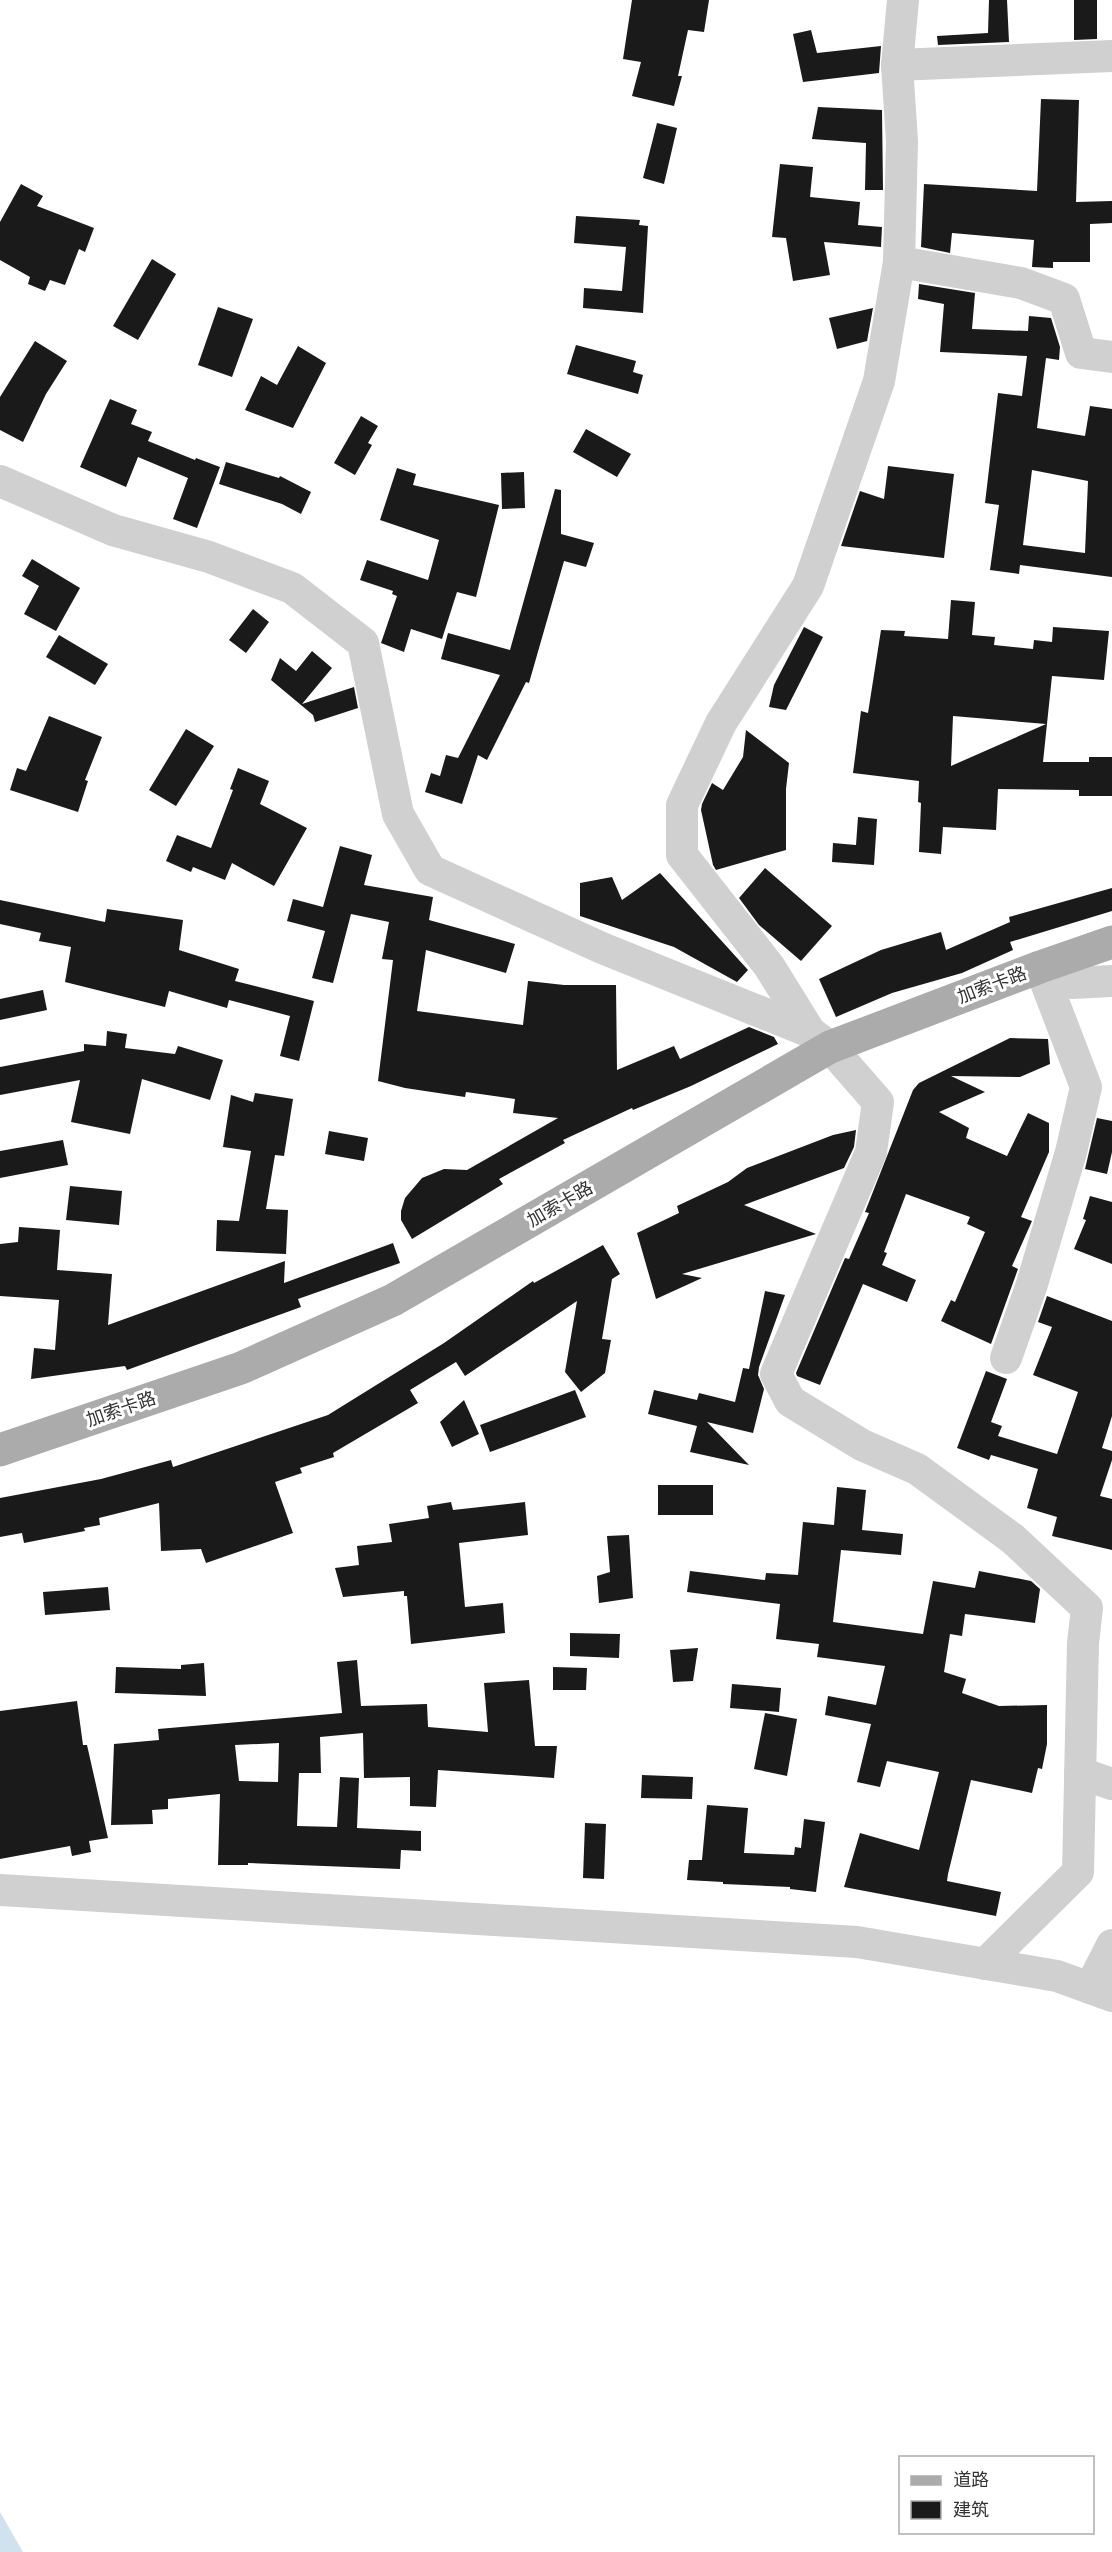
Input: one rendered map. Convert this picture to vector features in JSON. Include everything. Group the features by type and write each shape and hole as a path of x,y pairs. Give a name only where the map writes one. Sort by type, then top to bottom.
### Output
{"main road":[{"name":"加索卡路","path":"0,1450 241,1368 393,1300 820,1039 1112,942"}],"street":[{"path":"903,0 897,65 902,141 899,262 879,381 808,586 721,723 682,805 682,855 770,966 820,1039 878,1102 871,1152 776,1374 790,1401 862,1445 917,1469 1013,1539 1099,1606 1083,1643 1078,1872 985,1964"},
{"path":"897,65 1112,56"},
{"path":"899,262 1021,283 1064,299 1081,353 1112,357"},
{"path":"0,481 113,530 209,557 292,588 363,643 398,814 430,870 602,948 820,1039"},
{"path":"1040,967 1072,983 1112,981"},
{"path":"1006,1358 1032,1284 1071,1152 1086,1087 1040,967"},
{"path":"1080,1773 1112,1784"},
{"path":"0,1890 857,1942 1057,1976 1101,1992 1112,1945"}],"water":[{"path":"0,2512 23,2552 0,2552"}],"building":[{"path":"632,0 709,0 704,32 688,30 678,76 682,76 674,106 632,96 641,62 623,59"},
{"path":"989,0 1007,0 1009,42 938,45 937,36 988,33"},
{"path":"1074,0 1097,0 1097,39 1074,40"},
{"path":"811,30 817,53 881,46 879,73 803,82 793,34"},
{"path":"1041,99 1079,100 1076,202 1112,201 1112,223 1090,224 1090,262 1053,262 1053,268 1032,267 1034,240 952,233 950,253 921,247 924,184 1037,191"},
{"path":"818,107 882,110 883,190 865,190 866,143 812,139"},
{"path":"657,123 677,128 664,184 643,178"},
{"path":"780,164 813,167 810,197 860,202 858,225 882,227 881,247 824,242 830,275 793,281 786,238 772,237"},
{"path":"21,184 43,196 37,206 94,228 85,252 79,249 65,285 50,280 45,291 28,284 30,277 0,260 0,222"},
{"path":"576,216 640,220 639,225 648,226 643,313 583,308 584,288 622,291 626,247 574,243"},
{"path":"152,259 176,274 138,340 113,326"},
{"path":"919,284 975,293 972,329 1028,331 1029,316 1051,318 1060,347 1059,360 1046,358 1037,428 1085,436 1090,406 1112,409 1112,577 1020,565 1019,574 990,570 999,505 985,503 998,393 1022,396 1027,356 940,352 944,304 918,299","holes":["1032,470 1088,481 1085,553 1023,545"]},
{"path":"218,307 253,319 232,377 198,365"},
{"path":"873,308 867,341 837,349 829,318"},
{"path":"35,341 67,361 46,394 23,442 0,430 0,397"},
{"path":"576,345 636,361 633,372 643,375 638,394 567,374"},
{"path":"298,346 326,363 293,428 245,410 261,376 277,385"},
{"path":"110,399 137,410 131,424 152,432 148,441 195,460 196,458 220,467 197,528 173,519 188,478 138,457 126,487 80,467"},
{"path":"361,416 378,426 368,443 372,445 355,475 334,463"},
{"path":"586,429 631,454 617,477 573,452"},
{"path":"226,462 279,478 280,476 311,492 301,514 282,504 219,484"},
{"path":"888,466 954,474 944,558 841,546 860,491 884,499"},
{"path":"397,468 416,474 413,485 499,505 476,597 457,592 442,639 411,629 404,652 381,643 397,596 392,594 393,591 360,580 367,560 428,580 439,540 380,520"},
{"path":"524,472 525,508 502,509 501,473"},
{"path":"555,489 561,490 561,534 594,543 586,567 564,561 529,683 526,682 487,760 478,755 462,804 425,792 431,773 440,776 446,755 458,758 500,675 441,659 448,633 510,650"},
{"path":"32,559 80,588 56,631 24,614 39,586 22,576"},
{"path":"951,600 975,602 972,635 995,637 994,645 1033,649 1034,640 1052,642 1053,627 1109,631 1104,680 1052,676 1043,762 1089,762 1089,757 1112,757 1112,796 1079,796 1079,790 998,789 996,830 943,827 941,854 919,852 921,803 918,802 919,781 853,773 861,711 868,713 881,630 905,631 904,636 948,639","holes":["953,716 1046,724 951,766"]},
{"path":"253,609 269,622 246,653 229,640"},
{"path":"804,627 823,637 786,710 769,707 774,685"},
{"path":"59,635 108,664 95,685 46,657"},
{"path":"312,651 332,668 302,704 354,687 358,708 315,722 313,715 271,680 280,658 296,671"},
{"path":"49,716 102,737 85,780 88,781 78,812 10,790 17,768 26,771"},
{"path":"186,729 214,746 176,806 149,790"},
{"path":"746,730 789,763 786,789 786,850 716,870 701,810 702,804 712,783 723,790 743,757"},
{"path":"238,768 269,781 260,804 307,828 274,886 232,863 225,880 193,867 191,872 166,861 177,835 211,848 233,790 230,789"},
{"path":"858,817 877,819 874,865 832,862 833,843 856,845"},
{"path":"340,846 372,855 364,885 433,897 429,920 515,944 506,973 426,950 417,1011 523,1025 528,981 564,985 616,985 617,1070 674,1046 680,1059 749,1027 774,1037 778,1044 691,1086 633,1110 632,1108 563,1140 565,1143 499,1179 503,1184 412,1239 401,1220 401,1211 405,1198 422,1178 444,1169 467,1170 558,1118 513,1113 515,1099 466,1092 465,1097 405,1088 378,1081 393,960 382,959 389,922 351,914 333,983 312,978 325,931 287,921 293,899 323,907"},
{"path":"765,868 832,926 801,961 759,925 739,898"},
{"path":"660,873 748,970 737,982 674,947 580,916 580,883 612,877 622,900"},
{"path":"1112,888 1112,911 1010,942 1013,950 962,973 892,993 836,1017 819,979 881,950 941,932 946,950 1010,922 1009,917"},
{"path":"0,900 105,922 107,909 183,920 179,950 239,969 235,981 314,1001 299,1061 280,1056 290,1016 229,1000 227,1008 169,991 165,1007 65,982 71,947 39,941 41,933 0,924"},
{"path":"43,990 47,1010 0,1020 0,999"},
{"path":"107,1031 127,1034 125,1048 175,1054 178,1046 223,1060 210,1100 142,1079 130,1134 71,1122 80,1080 0,1095 0,1067 84,1051 84,1044 106,1046"},
{"path":"1010,1038 1048,1039 1050,1064 1020,1077 951,1076 985,1092 939,1112 969,1128 966,1138 1007,1156 1028,1113 1049,1123 1049,1152 1021,1217 1032,1221 1012,1266 1018,1269 991,1344 941,1321 951,1300 955,1302 985,1232 967,1224 970,1217 906,1194 884,1252 887,1253 882,1265 916,1280 907,1302 863,1284 820,1385 797,1376 796,1373 845,1258 849,1259 869,1213 865,1212 913,1090 919,1083"},
{"path":"255,1093 293,1099 284,1156 275,1155 266,1209 288,1210 286,1254 216,1251 217,1220 239,1221 251,1151 223,1147 231,1095 253,1102"},
{"path":"1097,1118 1112,1121 1112,1152 1107,1174 1085,1169"},
{"path":"856,1130 854,1147 844,1168 744,1205 816,1234 682,1274 702,1278 656,1299 637,1233 679,1213 677,1206 728,1182 747,1168 833,1135"},
{"path":"329,1131 368,1138 364,1161 325,1154"},
{"path":"63,1140 68,1165 0,1178 0,1151"},
{"path":"70,1186 122,1191 119,1225 66,1220"},
{"path":"1090,1196 1112,1202 1112,1264 1074,1249 1086,1220 1083,1219"},
{"path":"19,1227 60,1230 57,1270 112,1274 108,1325 285,1261 284,1283 393,1243 400,1263 298,1299 301,1307 127,1370 125,1366 31,1379 34,1348 55,1350 59,1300 0,1296 0,1244 18,1242"},
{"path":"603,1245 620,1274 612,1279 602,1339 611,1340 605,1373 581,1392 565,1372 577,1301 465,1376 456,1362 410,1390 418,1403 333,1453 334,1457 300,1468 302,1473 275,1482 293,1533 206,1563 201,1549 161,1551 159,1503 99,1518 100,1525 84,1528 85,1531 24,1543 22,1533 0,1537 0,1498 101,1479 171,1460 173,1467 328,1415 444,1343 533,1281 534,1283"},
{"path":"765,1291 785,1295 759,1367 758,1375 764,1389 753,1433 707,1422 749,1465 690,1452 697,1426 648,1414 654,1390 697,1400 699,1393 735,1402 743,1368 749,1369"},
{"path":"1047,1296 1112,1321 1112,1416 1102,1448 1112,1451 1112,1460 1100,1496 1112,1499 1112,1550 1052,1536 1057,1517 1027,1508 1038,1469 991,1455 989,1460 957,1448 986,1371 1007,1379 991,1422 1002,1426 998,1436 1057,1454 1078,1392 1033,1375 1052,1327 1038,1322"},
{"path":"575,1390 586,1417 490,1452 480,1425"},
{"path":"464,1400 479,1434 452,1447 440,1422"},
{"path":"658,1485 713,1485 713,1515 658,1515"},
{"path":"837,1487 866,1490 862,1530 903,1534 901,1555 841,1550 833,1622 923,1634 933,1581 975,1588 979,1571 1031,1581 1040,1589 1035,1623 965,1614 962,1636 950,1634 944,1672 966,1679 962,1693 999,1706 1047,1705 1047,1744 1042,1769 1038,1768 1032,1793 971,1780 948,1874 947,1881 1001,1892 996,1916 844,1887 860,1833 919,1850 939,1772 887,1761 880,1787 857,1782 871,1724 825,1715 828,1696 876,1705 885,1666 817,1657 819,1644 776,1639 780,1604 687,1592 690,1571 765,1580 766,1573 798,1575 803,1522 834,1525"},
{"path":"451,1502 453,1510 525,1502 528,1535 459,1543 465,1607 503,1603 505,1633 411,1644 407,1596 404,1596 404,1591 343,1597 335,1568 359,1565 357,1546 392,1542 389,1524 429,1518 427,1506"},
{"path":"629,1535 633,1598 599,1603 597,1576 610,1572 607,1536"},
{"path":"108,1587 110,1610 45,1615 43,1592"},
{"path":"570,1633 620,1634 619,1658 570,1656"},
{"path":"698,1648 693,1681 673,1682 670,1650"},
{"path":"357,1660 361,1706 427,1704 428,1727 488,1732 484,1683 529,1680 535,1746 557,1746 554,1778 438,1770 436,1807 410,1806 410,1777 364,1778 363,1733 320,1737 321,1773 299,1773 297,1826 337,1827 340,1777 359,1778 357,1828 421,1831 421,1851 401,1850 400,1869 248,1863 248,1865 218,1865 220,1794 168,1799 168,1809 152,1810 153,1824 111,1825 114,1744 159,1740 158,1729 342,1713 337,1662","holes":["279,1743 278,1782 239,1781 235,1745"]},
{"path":"204,1663 206,1696 115,1693 116,1667 181,1669 181,1665"},
{"path":"553,1667 587,1668 586,1690 553,1690"},
{"path":"732,1684 781,1688 779,1712 730,1708"},
{"path":"77,1701 83,1745 87,1745 108,1838 89,1841 91,1852 72,1856 70,1846 0,1859 0,1711"},
{"path":"765,1713 797,1719 787,1776 754,1769"},
{"path":"642,1775 693,1777 692,1799 641,1798"},
{"path":"707,1805 748,1808 744,1853 794,1855 795,1847 801,1848 804,1819 825,1822 816,1892 790,1889 790,1887 687,1880 689,1860 702,1860"},
{"path":"585,1823 606,1824 604,1879 583,1878"}]}
